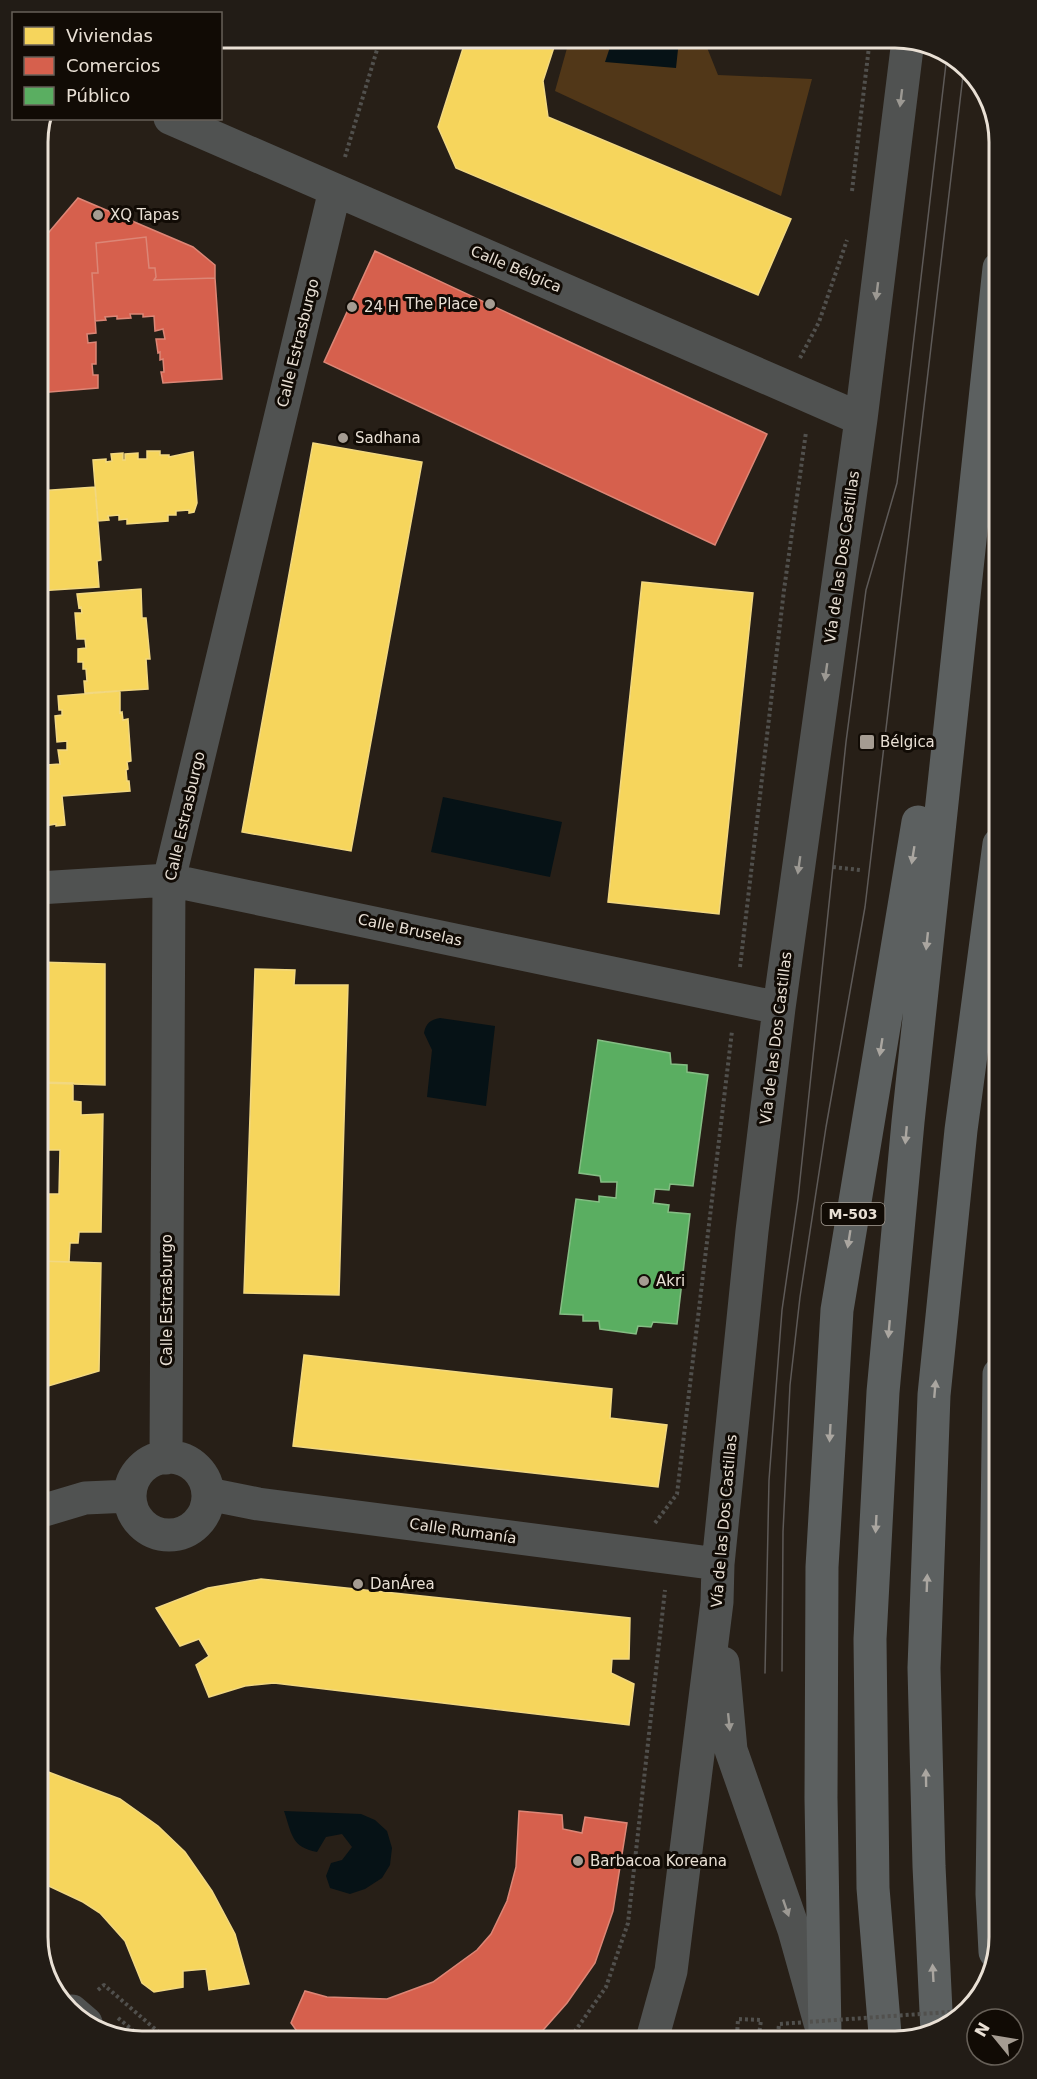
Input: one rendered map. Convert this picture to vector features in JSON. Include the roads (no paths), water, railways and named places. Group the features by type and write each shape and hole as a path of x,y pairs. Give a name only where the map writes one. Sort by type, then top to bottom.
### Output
{"highway":[{"name":"M-503","path":"885,2031 873,1888 870,1639 883,1392 908,1122 989,358"},
{"name":"M-503","path":"824,2031 821,1798 822,1567 837,1310 910,878 984,403"},
{"path":"936,2021 928,1866 924,1668 934,1395 961,1130 989,919"}],"street":[{"name":"Vía de las Dos Castillas","path":"654,2031 671,1971 717,1602 718,1564 752,1231 779,1008 861,419 907,49"},
{"name":"Calle Bélgica","path":"175,120 861,419"},
{"name":"Calle Estrasburgo","path":"166,1458 169,880 335,190"},
{"name":"Calle Bruselas","path":"48,887 169,880 779,1008"},
{"path":"174,1457 187,1461 197,1470 205,1480 208,1494 207,1506 193,1526 182,1533 170,1535 147,1528 138,1520 132,1509 130,1496 132,1483 138,1472 148,1463 174,1457"},
{"name":"Calle Rumanía","path":"208,1494 258,1504 718,1564"},
{"path":"48,1509 85,1498 130,1496"},
{"path":"717,1602 731,1750 794,1930 823,2031"}],"tram line":[{"path":"765,1673 769,1480 782,1310 798,1199 846,742 866,590 897,483 946,63"},
{"path":"782,1671 783,1532 790,1385 800,1297 826,1127 865,907 963,78"}],"place":[{"name":"XQ Tapas","path":"98,215"},
{"name":"The Place","path":"490,304"},
{"name":"24 H","path":"352,307"},
{"name":"Sadhana","path":"343,438"},
{"name":"Bélgica","path":"867,742"},
{"name":"Akri","path":"644,1281"},
{"name":"DanÁrea","path":"358,1584"},
{"name":"Barbacoa Koreana","path":"578,1861"}]}
